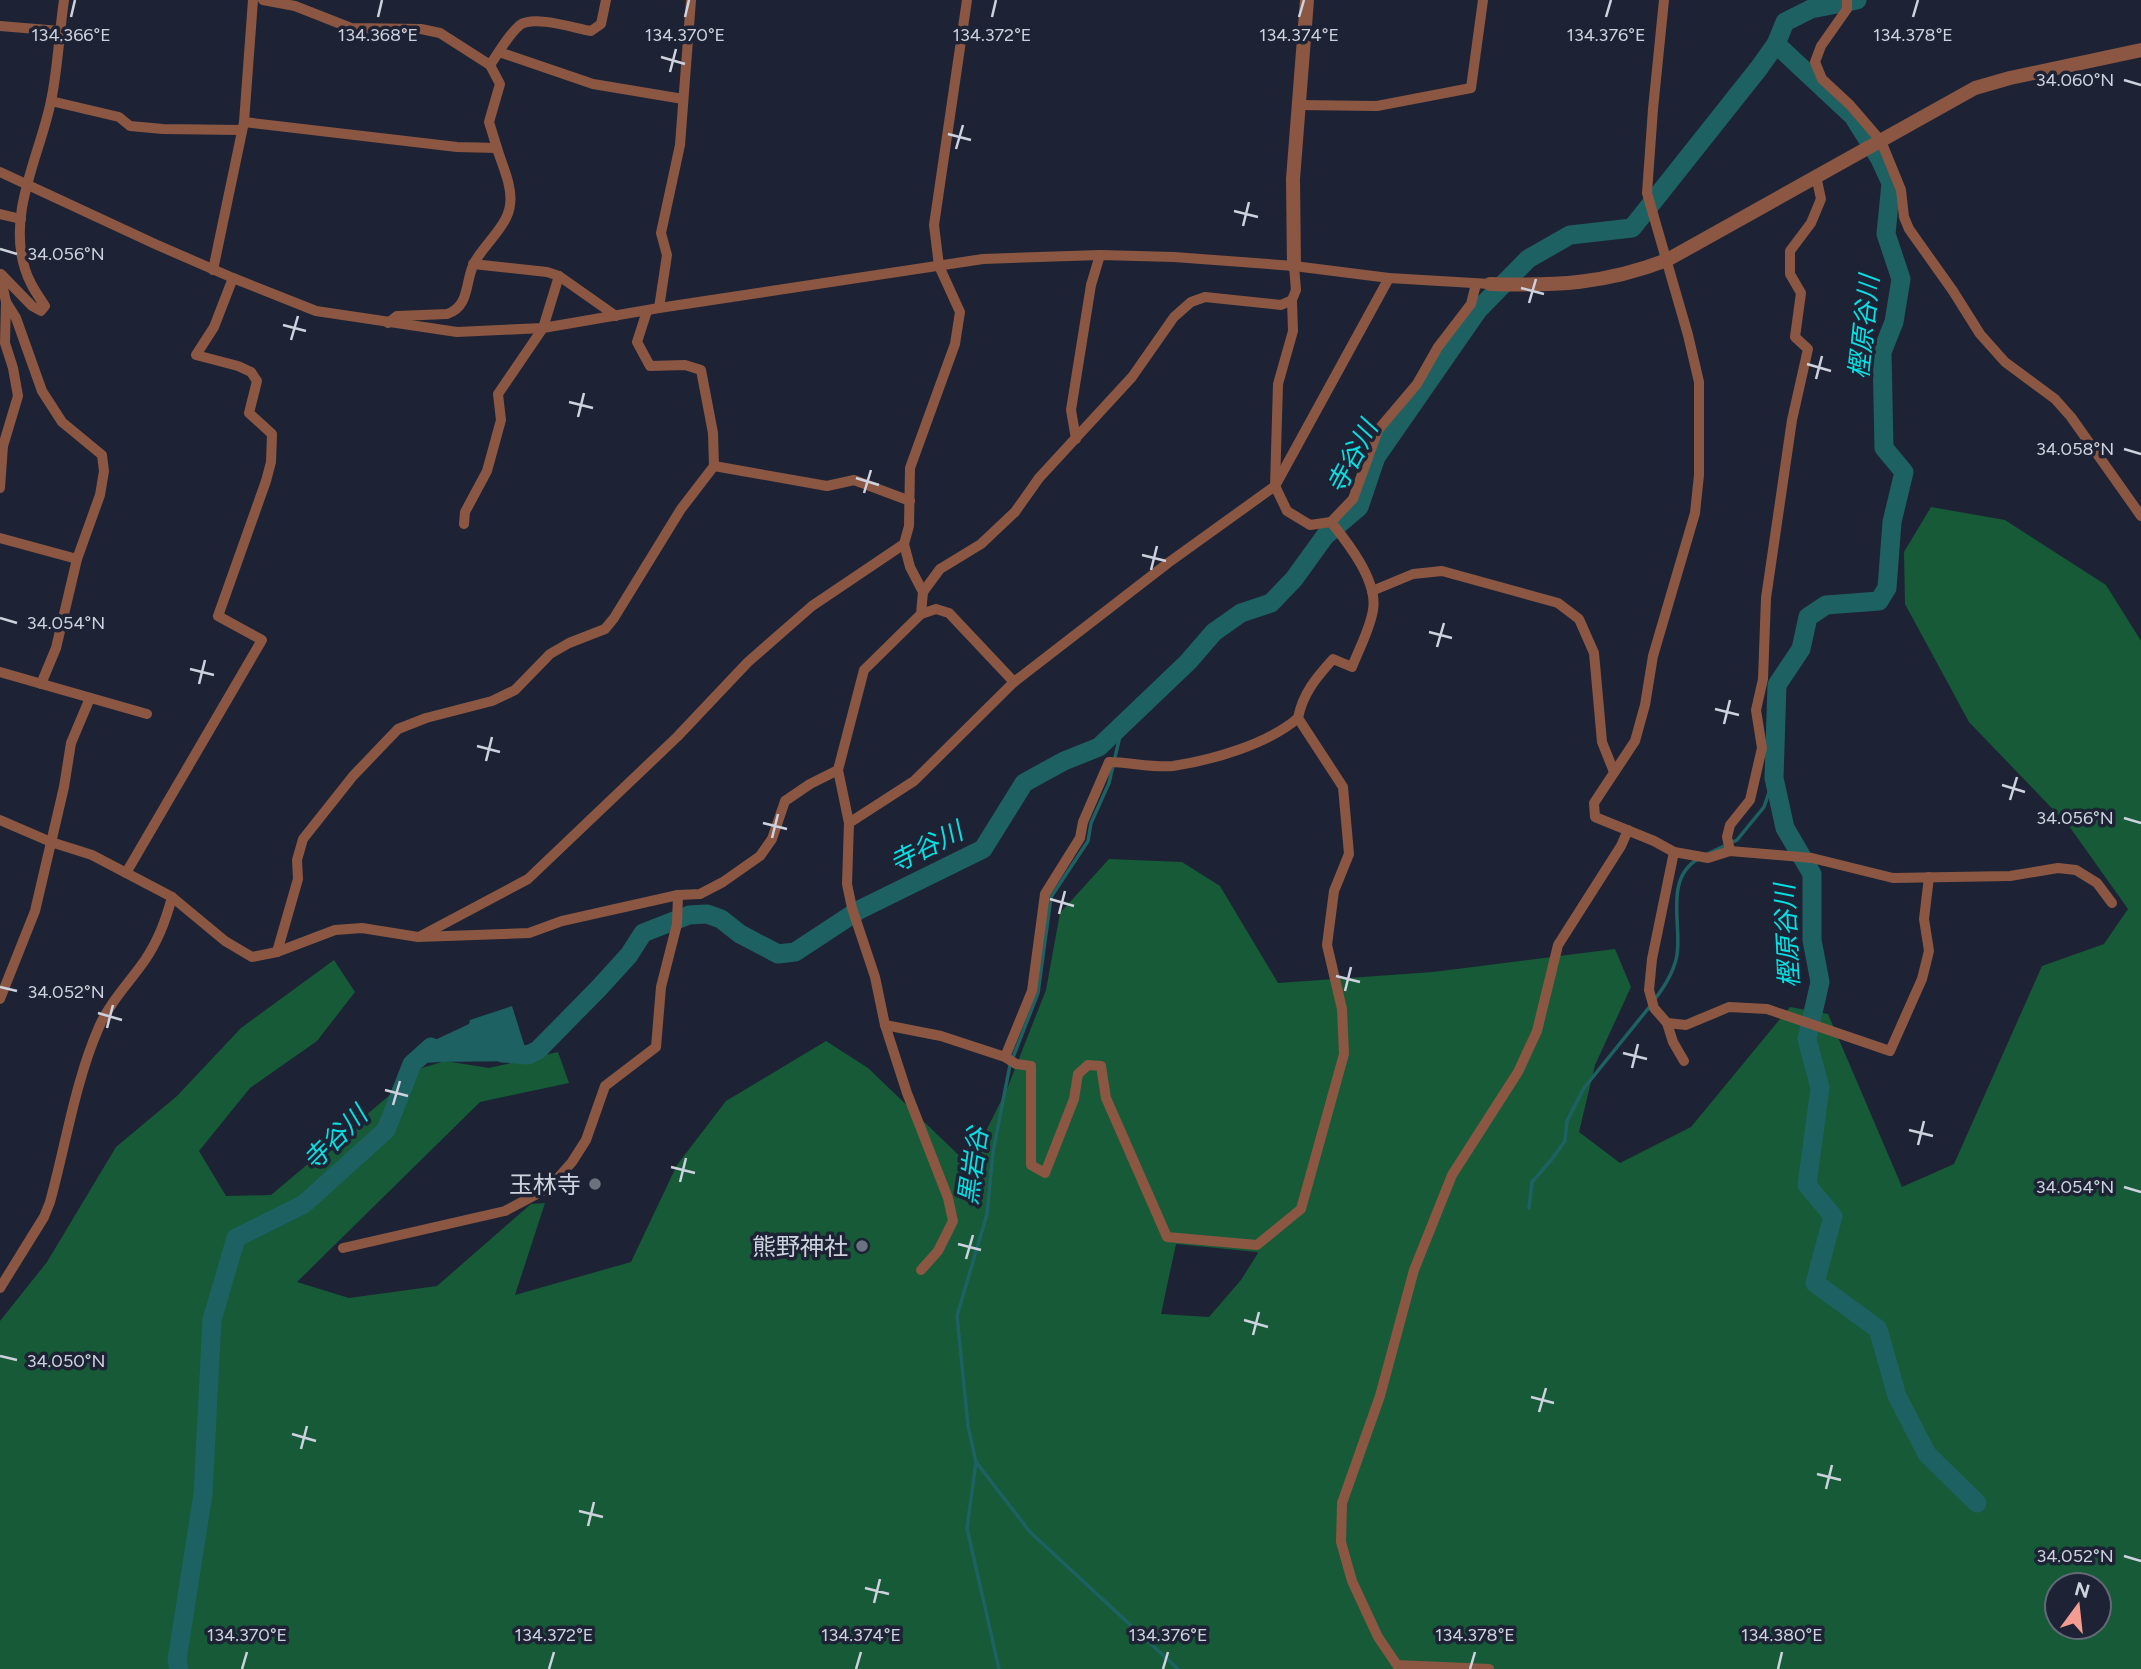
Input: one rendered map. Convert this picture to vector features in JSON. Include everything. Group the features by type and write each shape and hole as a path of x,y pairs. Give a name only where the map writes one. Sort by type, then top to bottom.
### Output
{"street":[{"path":"0,273 32,306 41,311 45,306 32,287 21,250 21,219 51,101 64,0"},
{"path":"213,270 243,126 253,0"},
{"path":"263,0 295,6 351,28 421,29 440,33 490,65 500,84 489,122 507,179 510,206 498,230 473,264 469,273 468,291 454,312 397,316 388,323"},
{"path":"490,65 523,23 539,21 591,31 601,24 606,0"},
{"path":"659,308 667,256 661,233 680,145 691,0"},
{"path":"923,592 910,568 904,544 909,526 910,468 955,344 960,312 939,266 934,225 967,0"},
{"path":"1307,0 1293,179 1296,290 1292,300 1293,331 1278,384 1275,486 1287,511 1310,524 1331,522 1353,499 1378,429 1417,384 1438,348 1483,284"},
{"path":"1298,105 1377,106 1471,88 1483,0"},
{"path":"1661,1 1647,193 1699,382 1699,475 1695,513 1653,656 1642,717 1635,740 1594,803 1595,817 1674,852 1708,858 1730,851 1812,858 1893,878 2010,876 2058,868 2076,870 2097,883 2112,903"},
{"path":"1847,5 1821,46 1815,62 1822,79 1850,105 1881,141 1901,190 1904,217 1909,229 1980,334 2004,362 2055,399 2071,417 2141,516"},
{"path":"0,26 60,31"},
{"path":"0,172 213,270 316,311 457,332 543,328 984,259 1100,255 1174,257 1294,266 1389,278 1483,284 1569,285 1634,273 1667,260 1975,88 2141,50"},
{"path":"499,52 593,84 683,99"},
{"path":"51,101 119,117 130,126 163,129 243,126 457,148 497,148"},
{"path":"1730,851 1727,837 1731,825 1750,800 1762,748 1756,710 1763,679 1766,598 1791,420 1808,349 1795,337 1801,293 1790,274 1790,251 1811,223 1821,199 1816,176"},
{"path":"0,214 21,219"},
{"path":"1076,439 1072,410 1091,285 1100,255"},
{"path":"473,264 547,271 559,276 616,316"},
{"path":"0,273 6,302 5,343 18,396 3,446 0,488"},
{"path":"464,524 465,512 487,471 502,420 498,394 543,328 559,276"},
{"path":"126,873 262,640 218,616 271,462 272,433 249,413 257,381 251,372 197,355 214,327 233,278"},
{"path":"849,823 914,781 1014,682 1168,563 1275,486 1389,278"},
{"path":"921,614 923,592 940,569 981,544 1015,512 1039,478 1132,377 1174,317 1191,302 1205,297 1281,305 1292,300"},
{"path":"6,302 16,317 42,391 62,422 102,455 104,471 100,495 77,559 56,648 41,684"},
{"path":"277,952 298,879 297,860 303,839 353,776 398,729 426,718 492,701 515,690 550,654 569,642 605,629 681,509 714,466 713,433 701,370 685,365 650,366 637,342 647,311"},
{"path":"714,466 827,486 854,480 909,501"},
{"path":"1009,1060 1032,991 1045,894 1080,838 1083,822 1109,762 1171,766 1231,751 1283,731 1298,718 1301,702 1311,684 1333,659 1352,667 1373,609 1372,592 1355,552 1331,522"},
{"path":"0,538 77,559"},
{"path":"418,937 528,879 677,737 757,654 812,606 904,544"},
{"path":"1372,592 1413,574 1442,571 1558,603 1579,620 1594,653 1602,741 1614,772"},
{"path":"921,1270 938,1251 953,1221 948,1198 907,1093 885,1025 875,977 854,912 848,884 849,823 838,770 864,670 921,614 936,609 949,612 1014,682"},
{"path":"0,672 147,713"},
{"path":"0,999 35,911 71,743 90,698"},
{"path":"885,1025 941,1036 1031,1066 1031,1165 1045,1173 1074,1100 1078,1074 1087,1065 1101,1066 1105,1098 1167,1237 1257,1245 1301,1209 1344,1054 1342,1009 1327,946 1334,891 1349,853 1343,787 1298,718"},
{"path":"0,820 51,842 92,855 173,897 225,941 252,957 277,952 335,930 362,928 418,937 529,933 562,921 678,895 701,894 760,856 772,839 785,801 838,770"},
{"path":"1489,1669 1397,1665 1378,1637 1352,1581 1341,1542 1342,1503 1380,1396 1414,1270 1452,1175 1518,1072 1537,1031 1558,945 1628,831"},
{"path":"1674,852 1652,959 1649,990 1653,1003 1667,1023 1673,1042 1684,1061"},
{"path":"1667,1023 1686,1025 1729,1007 1767,1009 1890,1051 1922,979 1929,951 1924,919 1929,877"},
{"path":"343,1248 505,1211 550,1187 572,1162 586,1140 605,1086 656,1046 661,987 677,919 678,895"},
{"path":"0,1288 44,1217 50,1202 85,1063 100,1025 163,930 173,897"}],"shaded area":[{"path":"1931,507 2005,520 2106,585 2141,641 2141,1669 0,1669 0,1321 47,1262 116,1147 177,1096 241,1028 334,960 355,992 317,1041 250,1088 199,1151 226,1196 271,1195 422,1068 445,1061 489,1068 558,1052 569,1083 480,1102 297,1282 349,1298 437,1286 531,1204 545,1203 515,1295 631,1262 677,1165 726,1101 826,1041 868,1068 969,1165 1007,1089 1046,990 1060,913 1109,859 1182,862 1220,886 1278,983 1433,972 1615,949 1631,987 1595,1065 1579,1132 1620,1163 1691,1127 1790,1007 1828,1014 1902,1187 1954,1164 2042,966 2104,944 2128,909 2069,826 1969,722 1905,604 1904,552","holes":["1176,1244 1257,1252 1241,1280 1209,1317 1161,1314"]},
{"path":"512,1006 529,1060 412,1064 420,1047 469,1024 470,1020"}],"waterway":[{"name":"寺谷川","path":"503,1053 528,1055 538,1050 629,955 643,933 689,915 707,914 721,919 740,934 778,954 795,952 859,910 983,849 1024,783 1064,761 1099,747 1188,662 1214,632 1241,613 1271,603 1294,579 1325,536 1359,507 1376,457 1478,310 1528,259 1570,235 1632,228 1759,68 1776,44 1785,22 1811,9 1857,0"},
{"name":"樫原谷川","path":"1776,44 1853,116 1880,159 1891,183 1886,234 1901,279 1894,322 1882,352 1884,448 1904,472 1892,522 1887,588 1879,601 1826,605 1808,617 1801,649 1777,685 1774,778 1785,828 1812,874 1812,940 1820,982 1807,1039 1820,1088 1807,1185 1833,1216 1815,1283 1878,1329 1897,1396 1927,1454 1977,1503"},
{"name":"黒岩谷","path":"999,1669 967,1528 976,1462 968,1426 957,1316 987,1214 993,1152 1010,1065 1038,993 1051,897 1088,841 1091,823 1109,783 1123,723"},
{"path":"1705,855 1737,840 1764,807 1774,778"},
{"path":"1655,999 1669,978 1677,955 1677,903 1681,878 1698,859"},
{"path":"1529,1208 1532,1182 1565,1141 1567,1121 1584,1088 1651,1005"},
{"name":"寺谷川","path":"179,1669 177,1660 203,1494 212,1320 236,1238 304,1204 386,1130 412,1064 431,1047"},
{"path":"976,1462 1030,1532 1178,1669"}],"place":[{"name":"玉林寺","path":"595,1184"},
{"name":"熊野神社","path":"862,1246"}]}
